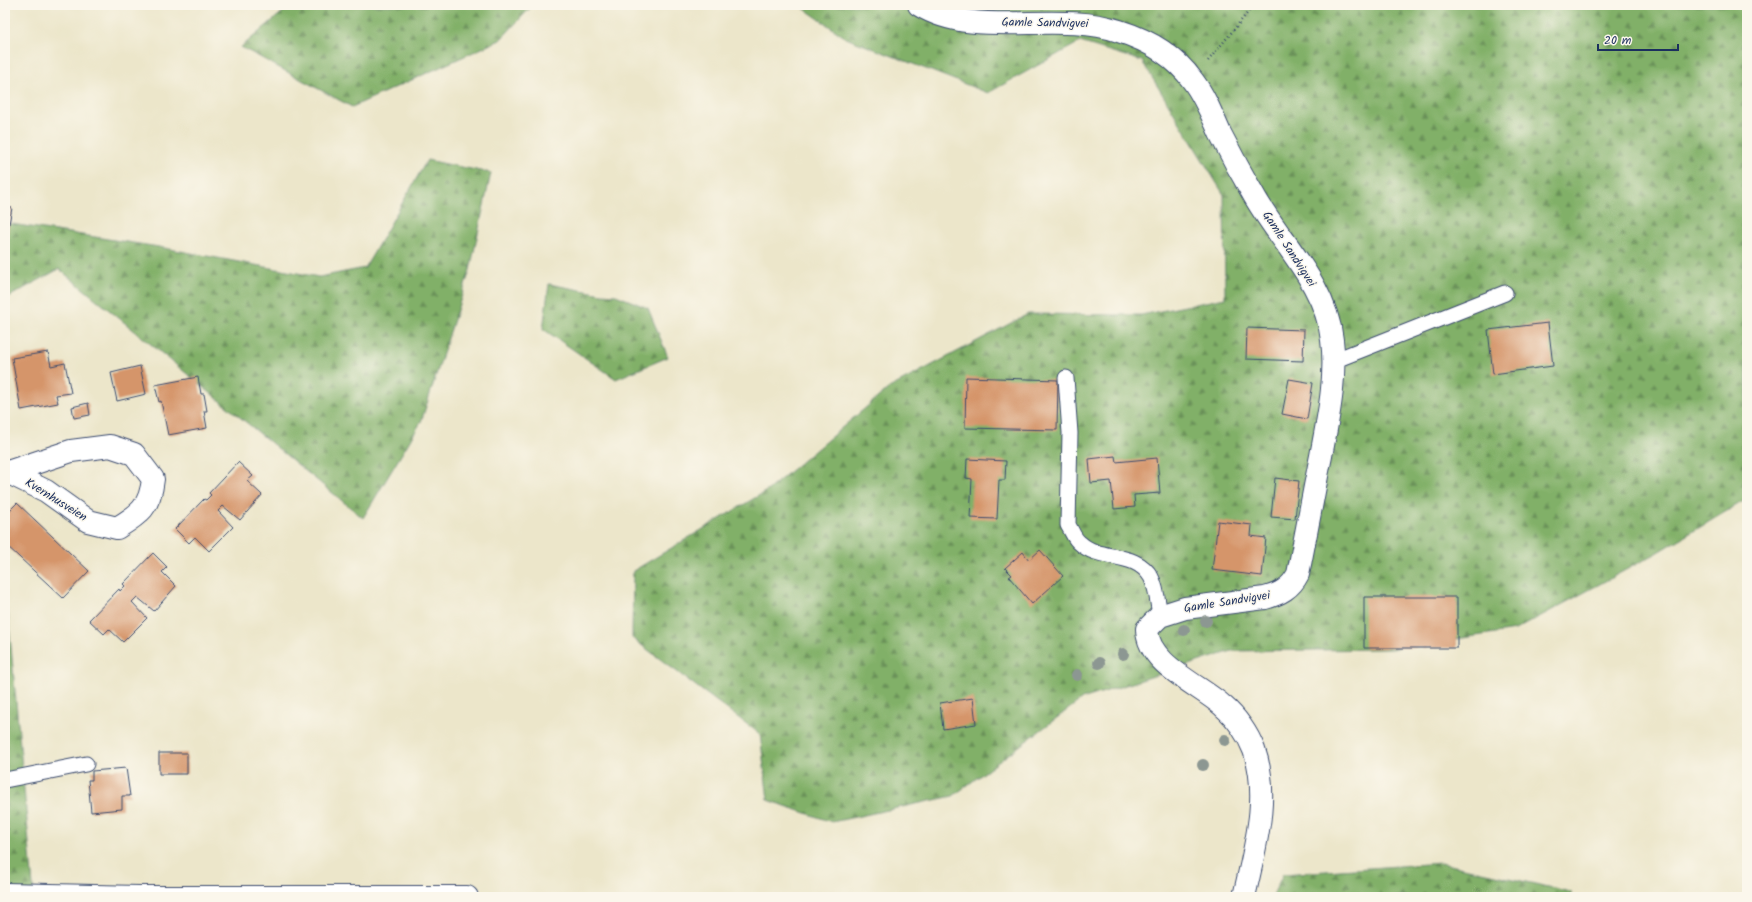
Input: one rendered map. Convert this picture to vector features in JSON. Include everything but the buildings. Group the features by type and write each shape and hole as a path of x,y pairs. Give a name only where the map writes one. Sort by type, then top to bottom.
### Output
{"street":[{"name":"Gamle Sandvigvei","path":"919,5 935,14 974,21 1066,22 1095,24 1149,42 1172,58 1193,80 1208,105 1220,133 1256,200 1315,288 1327,312 1332,340 1333,361 1330,405 1298,574 1293,583 1276,595 1265,598 1185,608 1160,616"},
{"name":"Kvernhusveien","path":"110,446 134,454 153,479 151,497 136,517 117,528 88,521 46,491 6,472 71,451 110,446"},
{"path":"1160,616 1147,629 1147,638 1151,647 1162,660 1185,679 1223,706 1247,733 1255,751 1261,794 1260,820 1244,897"},
{"path":"5,894 140,897 467,897"}],"lane":[{"path":"1333,361 1505,293"},
{"path":"1066,378 1070,433 1068,525 1075,539 1085,547 1127,559 1140,565 1152,578 1160,616"},
{"path":"5,780 86,764"}],"path":[{"path":"1193,80 1254,5"}],"green space":[{"path":"291,5 533,5 500,40 352,107 241,47"},
{"path":"799,5 1747,5 1747,499 1657,553 1515,630 1391,649 1232,651 1082,699 953,796 832,822 768,800 760,734 632,638 633,571 768,490 889,388 1028,314 1141,315 1225,298 1224,195 1142,61 1080,42 988,93 846,38"},
{"path":"427,160 491,173 470,270 421,422 363,518 59,269 5,299 5,223 159,247 319,277 365,268"},
{"path":"549,284 602,294 616,295 648,308 668,357 616,379 543,329"},
{"path":"5,605 8,614 34,897 5,897"},
{"path":"1441,863 1571,892 1571,897 1272,897 1283,874"}]}
